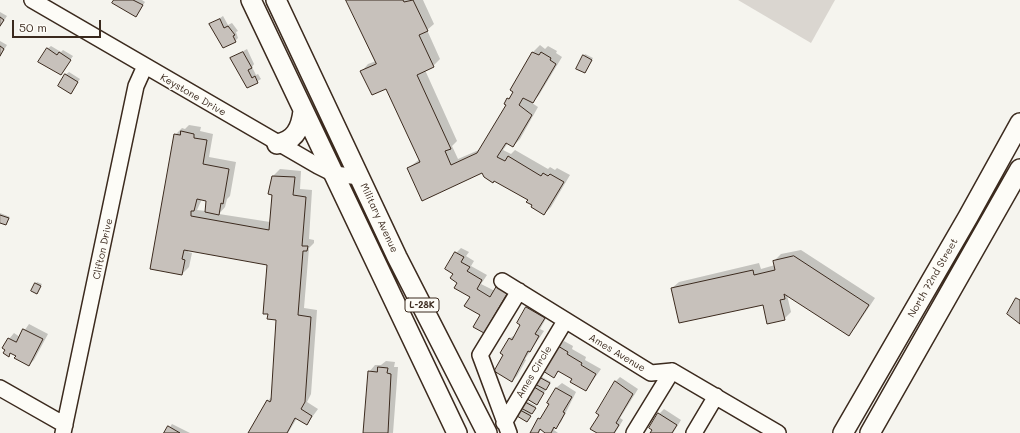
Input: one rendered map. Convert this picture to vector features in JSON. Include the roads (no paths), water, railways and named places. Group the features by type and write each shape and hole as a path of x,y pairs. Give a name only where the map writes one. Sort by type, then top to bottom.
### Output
{"main road":[{"name":"L-28K","path":"250,0 457,433"},
{"name":"Military Avenue","path":"276,0 397,257 487,433"},
{"path":"277,144 288,140 299,131 302,123 303,111"},
{"name":"North 72nd Street","path":"844,433 1020,123"},
{"path":"870,433 1020,170"}],"street":[{"name":"Keystone Drive","path":"32,0 277,144 334,174 360,177"},
{"name":"Clifton Drive","path":"64,429 136,86 145,66"},
{"name":"Ames Avenue","path":"502,281 551,310 565,321 650,373 672,371"},
{"path":"506,428 480,355 519,291"},
{"name":"Ames Circle","path":"506,428 565,321"},
{"path":"634,433 672,371 778,433"},
{"path":"0,388 64,429"},
{"path":"694,433 716,396"}]}
